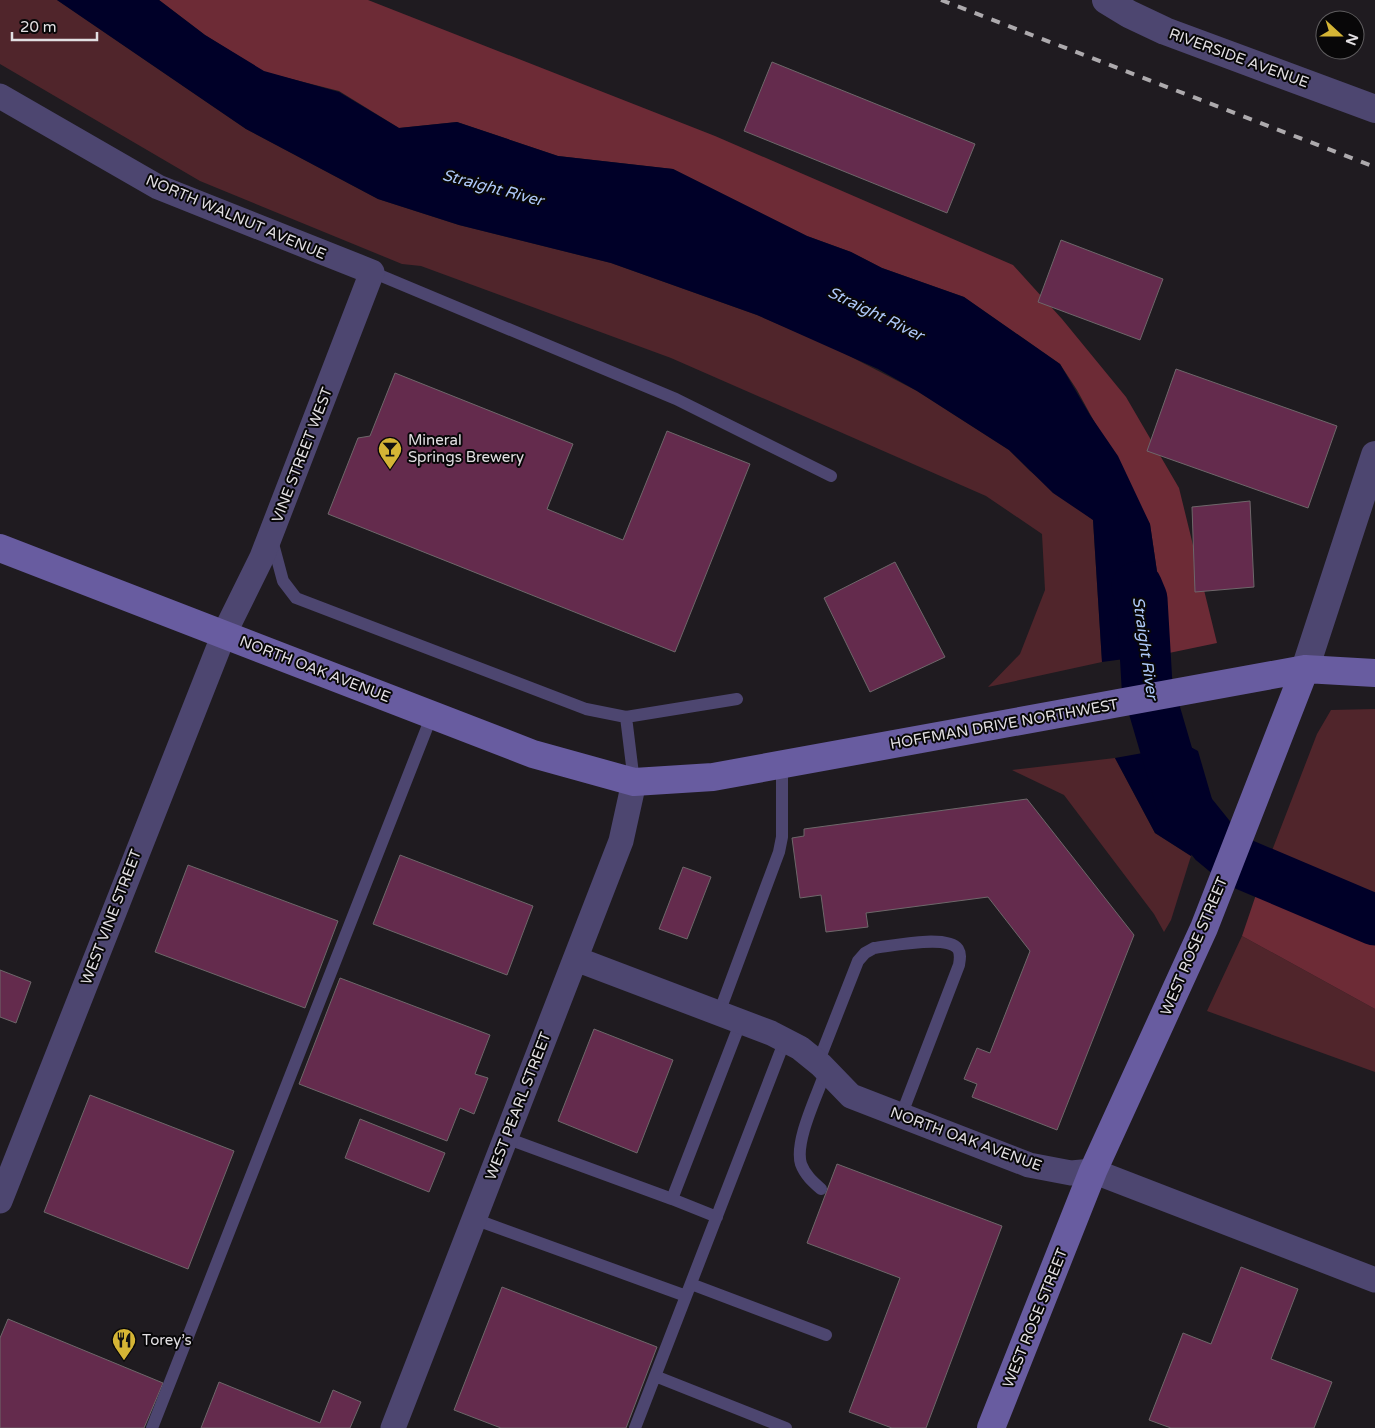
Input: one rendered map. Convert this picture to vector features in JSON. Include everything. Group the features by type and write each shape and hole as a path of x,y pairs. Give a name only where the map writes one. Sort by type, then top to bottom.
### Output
{"main road":[{"name":"NORTH OAK AVENUE","path":"2,555 224,634 533,754 634,782"},
{"name":"HOFFMAN DRIVE NORTHWEST","path":"634,782 713,777 1305,669 1375,673"},
{"name":"WEST ROSE STREET","path":"991,1428 1093,1171 1204,928 1305,669"}],"street":[{"name":"RIVERSIDE AVENUE","path":"1106,0 1129,14 1165,31 1375,109"},
{"name":"NORTH WALNUT AVENUE","path":"0,96 158,187 372,272"},
{"name":"VINE STREET WEST","path":"224,634 253,577 271,535 372,272"},
{"name":"WEST ROSE STREET","path":"1305,669 1375,455"},
{"name":"WEST VINE STREET","path":"0,1201 224,634"},
{"name":"WEST PEARL STREET","path":"393,1428 621,841 634,782"},
{"name":"NORTH OAK AVENUE","path":"576,959 730,1017 785,1040 800,1048 822,1066 851,1096 900,1116 1029,1165 1071,1173 1093,1171 1375,1280"}],"lane":[{"path":"372,272 676,399 831,476"},
{"path":"271,535 283,581 296,598 586,709 626,717 737,699"},
{"path":"152,1428 432,715"},
{"path":"626,717 634,782"},
{"path":"672,1198 730,1017 779,852 782,837 782,765"},
{"path":"821,1189 808,1177 801,1164 800,1147 822,1066 858,961 865,953 874,948 935,941 952,944 961,956 959,964 900,1116"},
{"path":"635,1428 785,1040"},
{"path":"506,1138 672,1198 717,1217"},
{"path":"474,1219 686,1296"},
{"path":"691,1284 826,1334"},
{"path":"655,1376 786,1428"}],"shaded area":[{"path":"0,0 57,0 246,129 378,199 459,225 611,263 757,315 832,347 917,391 1009,450 1030,471 1093,520 1102,662 988,687 1020,654 1045,590 1042,534 986,496 671,358 421,266 402,264 200,181 0,64"},
{"path":"159,0 368,0 715,136 1013,265 1062,319 1126,397 1179,488 1217,643 1169,653 1150,524 1077,390 1060,364 964,297 882,268 851,252 807,236 673,169 558,156 457,122 399,128 339,91 264,72 205,35"},
{"path":"1375,709 1375,920 1263,874 1317,734 1331,710"},
{"path":"1115,758 1155,833 1191,856 1171,920 1164,932 1154,914 1064,795 1012,770"},
{"path":"1263,874 1375,920 1375,1009 1242,936"},
{"path":"1242,936 1375,1009 1375,1072 1207,1011"}],"water":[{"path":"57,0 159,0 205,35 264,71 339,92 399,128 457,122 558,156 673,169 807,236 851,252 882,268 964,297 1060,364 1090,415 1118,456 1150,524 1169,653 1102,662 1093,520 1053,493 1009,450 917,391 878,369 757,315 611,263 459,225 378,199 246,129"},
{"path":"1187,745 1198,751 1212,799 1191,856 1155,833 1115,758"}],"building":[{"path":"772,62 975,144 947,213 744,131"},
{"path":"1061,240 1163,279 1140,340 1038,302"},
{"path":"1176,369 1337,426 1308,508 1147,451"},
{"path":"395,373 573,444 547,509 623,540 667,431 750,464 675,652 328,514 358,438 370,436"},
{"path":"1250,501 1254,587 1195,592 1192,507"},
{"path":"895,562 945,657 870,692 824,598"},
{"path":"1027,799 1134,935 1057,1130 972,1097 977,1084 964,1079 977,1048 990,1053 1030,951 988,897 866,913 868,927 826,932 821,895 800,898 792,838 804,836 804,829"},
{"path":"400,855 533,906 507,975 373,924"},
{"path":"188,865 338,921 305,1008 155,952"},
{"path":"683,867 711,877 687,939 659,929"},
{"path":"0,970 31,982 16,1023 0,1017"},
{"path":"340,978 490,1035 475,1074 488,1078 474,1114 460,1108 447,1141 299,1084"},
{"path":"594,1029 673,1060 637,1153 558,1121"},
{"path":"90,1095 234,1151 188,1269 44,1212"},
{"path":"360,1119 445,1153 429,1192 345,1158"},
{"path":"837,1164 1002,1226 926,1428 892,1428 849,1412 900,1278 807,1243"},
{"path":"1241,1267 1298,1289 1271,1359 1332,1382 1314,1428 1171,1428 1149,1420 1183,1333 1211,1344"},
{"path":"502,1287 657,1347 626,1428 501,1428 454,1410"},
{"path":"8,1319 163,1383 144,1428 0,1428 0,1338"},
{"path":"219,1382 320,1423 333,1390 361,1402 350,1428 201,1428"}],"waterway":[{"name":"Straight River","path":"1137,587 1142,599 1147,685 1181,801 1214,842 1238,862 1375,920"}],"railway":[{"path":"941,0 1375,167"}],"place":[{"name":"Mineral Springs Brewery","path":"390,470"},
{"name":"Torey’s","path":"124,1361"}]}
